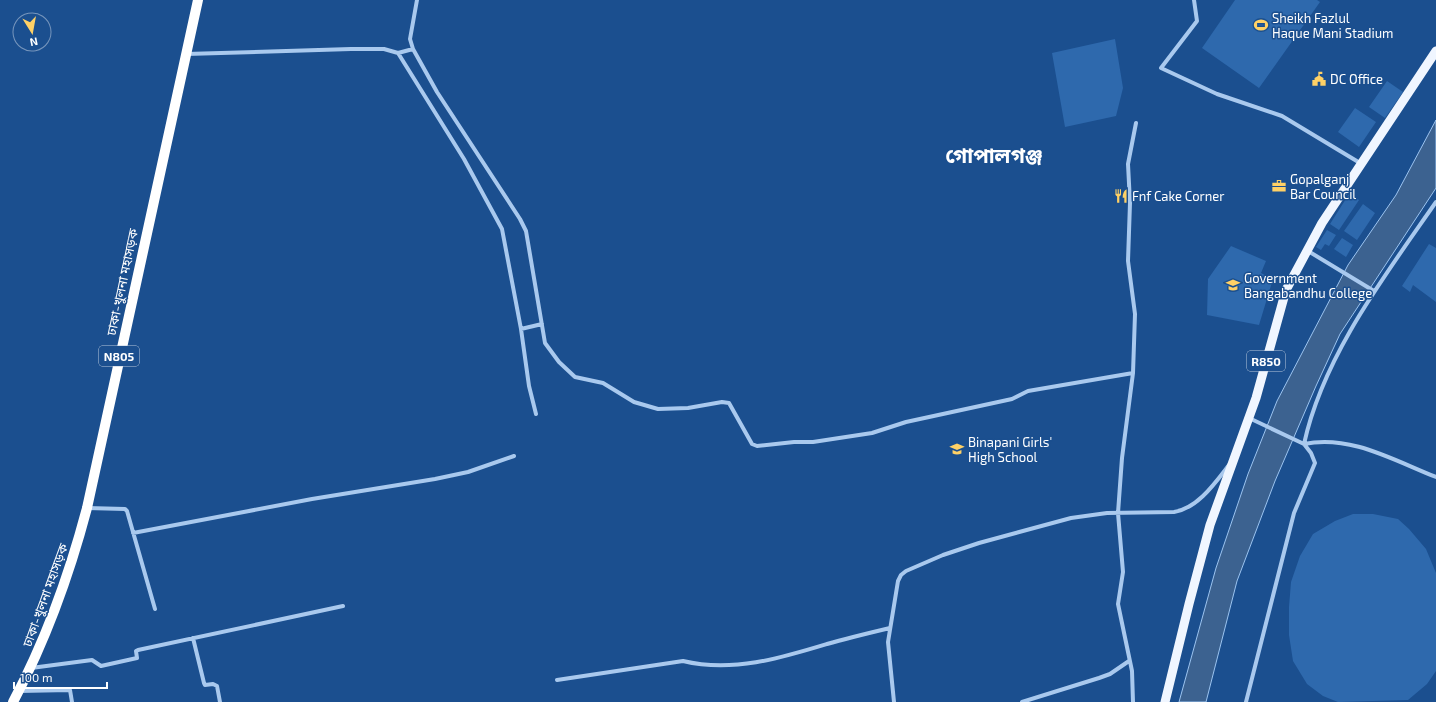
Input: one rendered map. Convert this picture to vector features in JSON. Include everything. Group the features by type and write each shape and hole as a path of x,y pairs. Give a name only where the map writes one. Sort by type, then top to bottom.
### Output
{"highway":[{"name":"ঢাকা-খুলনা মহাসড়ক","path":"13,702 30,668 63,592 87,508 198,0"}],"main road":[{"name":"R850","path":"1166,702 1197,569 1210,525 1249,418 1284,296 1322,223 1360,163 1436,51"}],"street":[{"path":"417,0 410,39 412,50 437,92 523,225 540,325 545,343 559,362 575,377 603,383 634,402 658,409 688,408 722,402 729,403 752,444 756,446 794,442 813,442 872,433 906,422 1012,399 1028,391 1133,373"},
{"path":"1194,0 1197,22 1161,68 1217,94 1282,116 1360,163"},
{"path":"186,54 351,49 384,49 399,53 412,50"},
{"path":"399,53 464,159 502,229 523,328 529,386 536,414"},
{"path":"1133,702 1132,671 1118,604 1123,572 1118,513 1122,458 1133,373 1135,314 1128,261 1130,203 1128,164 1136,123"},
{"path":"1302,443 1317,400 1348,335 1374,291 1436,202"},
{"path":"1307,251 1374,291"},
{"path":"523,328 540,325"},
{"path":"1246,702 1294,513 1315,463 1311,453 1302,443 1249,418"},
{"path":"1302,443 1314,442 1354,444 1436,477"},
{"path":"133,533 312,499 435,479 468,472 514,456"},
{"path":"894,702 888,642 898,580 901,575 915,566 979,543 1030,528 1072,518 1107,513 1174,512 1182,510 1204,494 1234,458"},
{"path":"87,508 125,509 127,511 155,609"},
{"path":"30,668 92,660 101,666 137,658 136,651 138,650 343,606"},
{"path":"557,680 683,661 700,665 724,666 780,658 829,643 890,628"},
{"path":"192,638 204,683 205,685 214,684 217,686 220,702"},
{"path":"1022,702 1110,674 1129,661"},
{"path":"19,691 70,690 72,702"}],"shaded area":[{"name":"Sheikh Fazlul Haque Mani Stadium","path":"1235,0 1317,0 1320,2 1259,88 1202,48"},
{"path":"1115,39 1123,88 1116,116 1065,127 1052,53"},
{"path":"1387,81 1403,92 1385,118 1369,107"},
{"path":"1355,108 1376,122 1359,147 1338,132"},
{"path":"1436,120 1436,188 1340,334 1316,386 1275,481 1237,581 1206,702 1179,702 1216,568 1248,474 1277,401 1348,265 1396,195"},
{"path":"1349,194 1359,200 1339,230 1330,224"},
{"path":"1363,204 1375,213 1357,240 1344,231"},
{"path":"1327,230 1336,235 1329,246 1325,244 1321,250 1316,247"},
{"path":"1342,238 1353,245 1346,257 1334,249"},
{"path":"1429,244 1436,248 1436,302 1413,285 1410,292 1402,286"},
{"path":"1231,246 1266,261 1261,273 1273,279 1259,325 1207,315 1208,279"},
{"path":"1353,514 1373,514 1398,519 1409,529 1426,549 1436,573 1436,671 1427,684 1408,700 1338,702 1323,696 1307,684 1293,661 1289,635 1289,607 1291,582 1300,556 1313,534 1335,521"}],"place":[{"name":"Sheikh Fazlul Haque Mani Stadium","path":"1261,25"},
{"name":"DC Office","path":"1319,79"},
{"name":"Gopalganj Bar Council","path":"1279,186"},
{"name":"Fnf Cake Corner","path":"1121,196"},
{"name":"Government Bangabandhu College","path":"1233,285"},
{"name":"Binapani Girls' High School","path":"957,449"}],"district":[{"name":"গোপালগঞ্জ","path":"994,154"}]}
